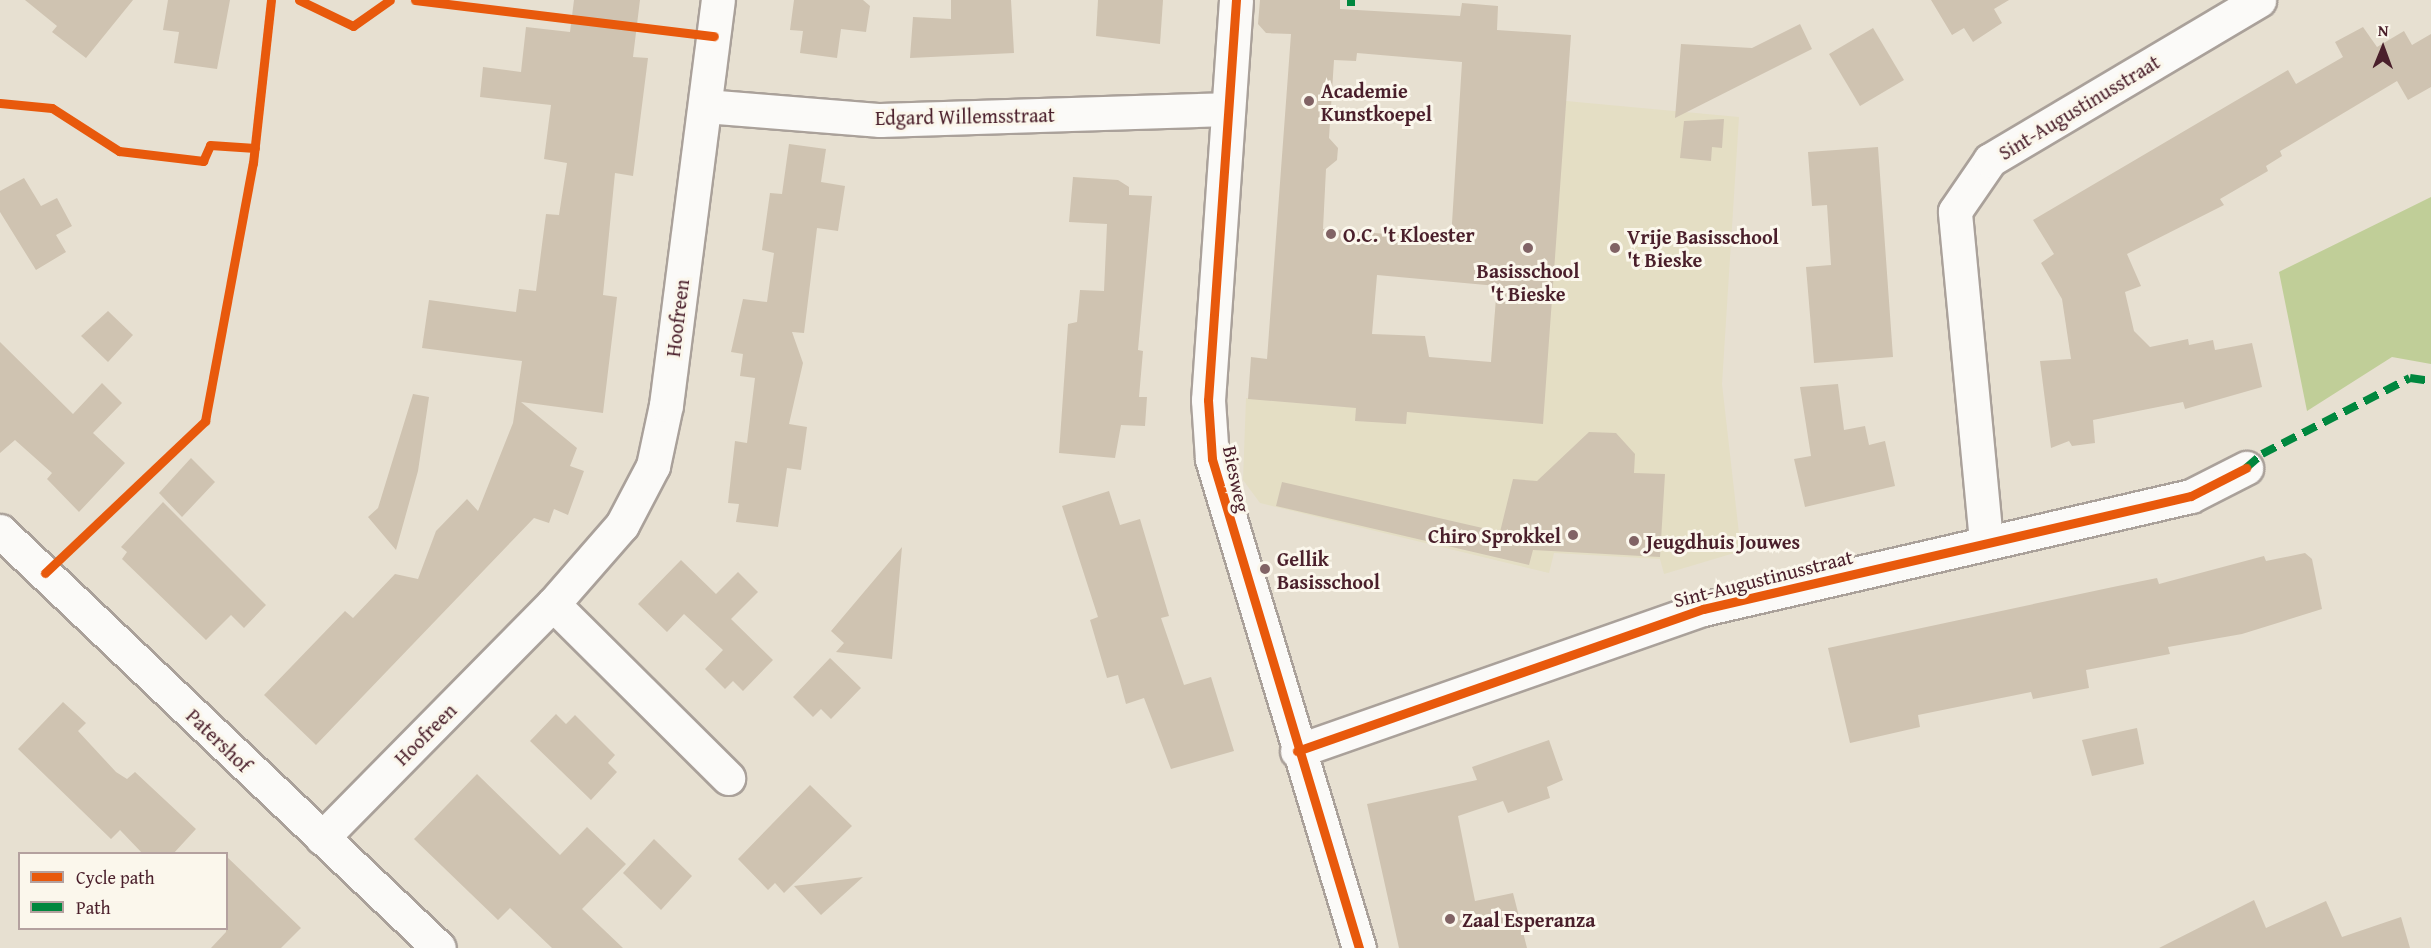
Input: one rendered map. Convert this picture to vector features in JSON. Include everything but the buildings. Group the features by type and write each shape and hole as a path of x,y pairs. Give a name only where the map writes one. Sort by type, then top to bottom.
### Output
{"street":[{"name":"Hoofreen","path":"322,838 554,604 622,525 653,466 718,0"},
{"name":"Biesweg","path":"1236,0 1226,109 1208,400 1212,459 1297,751 1359,948"},
{"name":"Sint-Augustinusstraat","path":"1986,541 1955,211 1990,160 2259,0"},
{"name":"Edgard Willemsstraat","path":"705,106 880,120 1226,109"},
{"name":"Sint-Augustinusstraat","path":"1297,751 1703,609 1986,541 2191,496 2246,468"},
{"name":"Patershof","path":"0,531 439,948"},
{"path":"554,604 728,778"}],"shaded area":[{"name":"Vrije Basisschool 't Bieske","path":"1566,101 1739,117 1722,384 1741,551 1664,574 1660,559 1554,553 1549,573 1260,503 1243,480 1246,398 1344,407 1491,362 1509,134 1563,138"}],"green space":[{"path":"2431,197 2431,364 2392,357 2307,411 2279,272"}],"marked path":[{"path":"1351,0 1351,6"},
{"path":"2246,468 2262,454 2410,378 2431,381"}],"cycle path":[{"path":"45,573 205,421 253,163 271,0"},
{"path":"299,0 353,26 390,0"},
{"path":"415,0 714,36"},
{"path":"1236,0 1208,400 1212,459 1359,948"},
{"path":"0,103 52,108 119,151 203,161 210,145 255,148"},
{"path":"1297,751 1703,609 2191,496 2246,468"}],"place":[{"name":"Academie Kunstkoepel","path":"1309,101"},
{"name":"O.C. 't Kloester","path":"1331,234"},
{"name":"Basisschool 't Bieske","path":"1528,248"},
{"name":"Vrije Basisschool 't Bieske","path":"1615,248"},
{"name":"Chiro Sprokkel","path":"1573,535"},
{"name":"Jeugdhuis Jouwes","path":"1634,541"},
{"name":"Gellik Basisschool","path":"1265,569"},
{"name":"Zaal Esperanza","path":"1450,919"}]}
